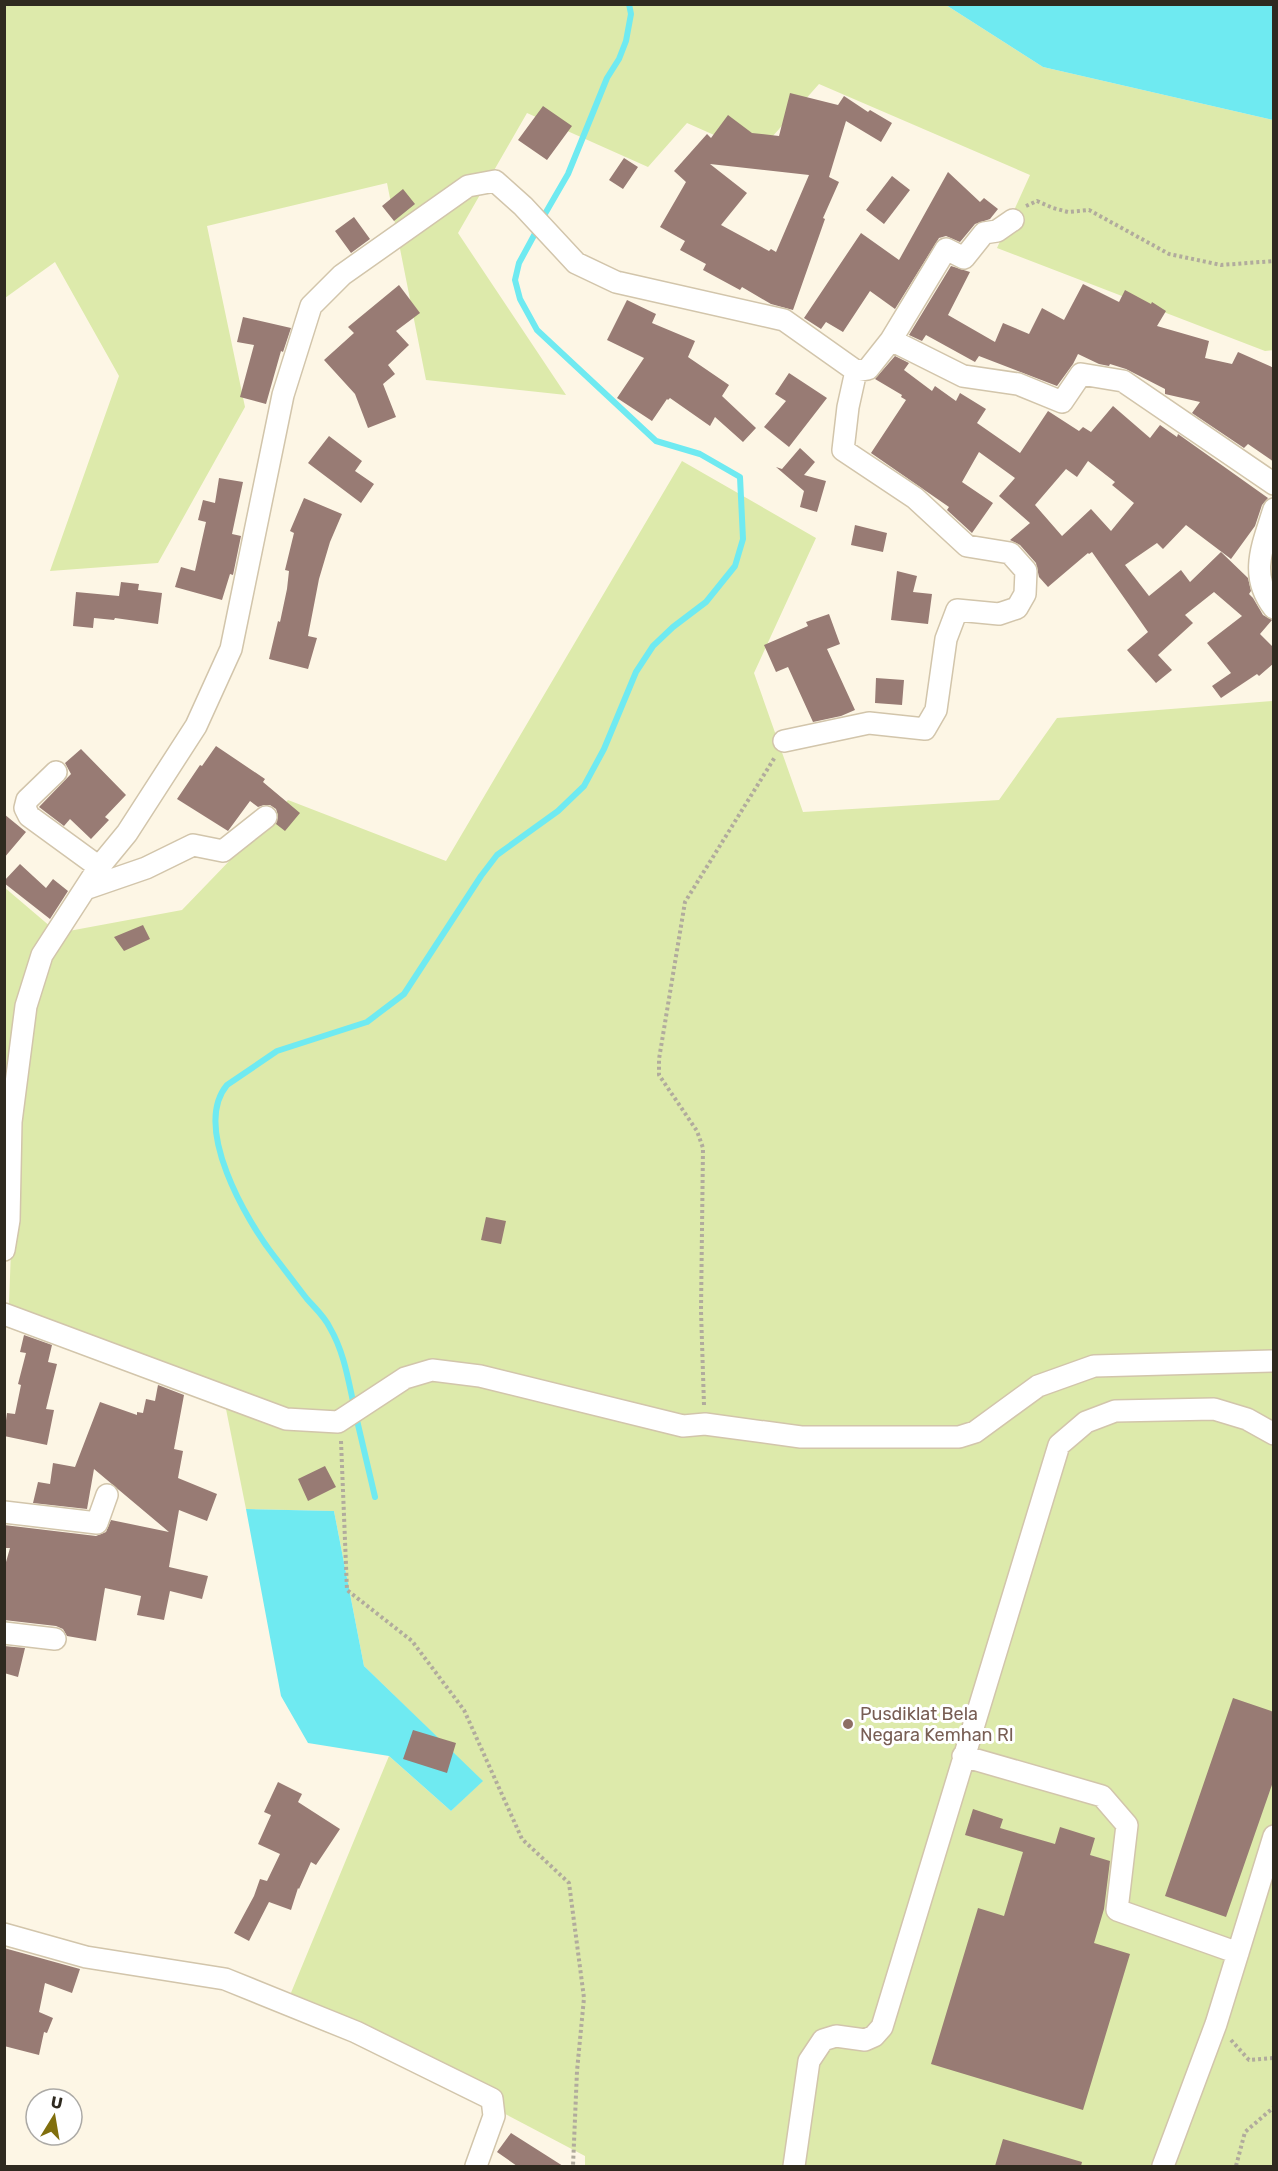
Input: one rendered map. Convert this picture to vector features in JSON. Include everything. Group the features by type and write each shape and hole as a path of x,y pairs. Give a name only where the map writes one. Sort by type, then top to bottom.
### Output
{"street":[{"path":"4,1250 9,1220 11,1122 26,1006 42,955 99,867 127,832 196,726 231,649 283,395 311,306 342,275 468,186 495,181 523,206 576,263 616,282 784,320 856,371 868,369 891,340 946,249 964,258 984,233 998,231 1013,220"},
{"path":"891,340 963,376 1018,384 1062,402 1082,374 1123,381 1274,484"},
{"path":"784,741 868,723 925,729 936,710 946,639 957,610 999,614 1017,608 1025,594 1026,571 1010,553 967,546 915,498 843,450 848,407 856,371"},
{"path":"1274,509 1258,562 1265,597 1274,608"},
{"path":"56,772 27,800 25,808 29,816 99,867"},
{"path":"85,889 146,868 193,845 223,850 266,818"},
{"path":"4,1314 285,1419 338,1422 405,1378 432,1370 480,1376 682,1426 705,1424 801,1437 959,1437 975,1432 1038,1386 1094,1366 1274,1361"},
{"path":"794,2166 810,2061 823,2040 836,2036 865,2040 874,2036 882,2027 1059,1445 1086,1422 1115,1411 1214,1409 1247,1419 1274,1434"},
{"path":"4,1512 97,1523 107,1495"},
{"path":"4,1633 55,1639"},
{"path":"963,1756 1102,1796 1127,1825 1117,1910 1238,1953"},
{"path":"1163,2166 1216,2024 1238,1953 1268,1873 1274,1836"},
{"path":"4,1934 86,1957 225,1979 356,2032 492,2098 494,2116 476,2166"}],"path":[{"path":"1013,220 1023,207 1037,201 1068,212 1089,210 1169,254 1221,265 1274,261"},
{"path":"705,1424 702,1311 703,1148 697,1131 659,1075 659,1059 685,902 784,741"},
{"path":"338,1422 342,1449 347,1590 412,1641 464,1710 522,1839 569,1883 584,1998 577,2071 573,2166"},
{"path":"1216,2024 1249,2060 1274,2058"},
{"path":"1236,2166 1245,2132 1274,2108"}],"green space":[{"path":"5,5 946,5 1043,67 1273,120 1274,350 1265,351 997,248 1030,175 819,84 757,154 687,123 648,167 527,113 458,233 566,395 426,380 387,183 207,226 245,407 158,563 50,571 119,376 55,262 5,298"},
{"path":"682,461 816,538 754,673 803,812 999,800 1057,718 1273,701 1273,2166 585,2166 585,2156 288,2000 389,1756 451,1811 482,1781 364,1666 334,1511 246,1509 226,1409 9,1304 17,1087 5,1087 4,887 58,933 182,910 288,800 446,861"}],"water":[{"path":"946,5 1273,5 1273,120 1043,67"},
{"path":"246,1509 334,1511 364,1666 483,1781 451,1811 389,1756 308,1743 281,1696"}],"building":[{"path":"790,93 838,105 844,96 868,112 870,110 892,123 881,142 846,121 829,177 839,182 823,218 825,219 793,310 771,304 742,287 740,290 703,270 706,264 680,250 685,241 660,227 686,182 674,171 707,134 711,138 728,115 752,133 779,136","holes":["710,164 809,175 776,252 771,249 769,251 721,225 747,193"]},
{"path":"543,106 572,126 547,160 518,140"},
{"path":"624,158 638,167 623,189 609,180"},
{"path":"948,172 980,202 984,198 998,209 990,219 975,224 960,242 946,236 939,238 895,309 870,291 843,332 826,322 821,329 804,318 861,233 899,260"},
{"path":"892,176 910,190 884,224 866,210"},
{"path":"403,189 415,204 394,221 382,206"},
{"path":"354,217 370,239 351,253 335,231"},
{"path":"951,266 970,272 948,315 995,342 1003,323 1029,334 1042,308 1064,320 1083,284 1119,302 1125,290 1151,304 1152,302 1166,311 1157,326 1209,341 1205,358 1232,364 1238,352 1274,368 1274,462 1248,444 1244,448 1192,413 1200,402 1165,394 1165,389 1126,369 1110,364 1109,366 1099,364 1078,354 1057,386 979,356 975,362 926,335 922,341 909,335"},
{"path":"399,285 420,313 396,331 409,345 388,365 395,374 383,384 396,417 368,428 355,394 324,360 354,333 348,327"},
{"path":"627,300 656,314 652,323 695,341 688,357 729,385 722,396 756,428 743,442 715,417 710,426 670,398 652,421 617,398 644,358 607,340"},
{"path":"243,317 291,328 283,352 281,351 266,404 240,397 254,345 237,342"},
{"path":"895,356 909,363 904,370 932,391 935,386 956,401 960,393 986,409 977,423 1020,453 1048,411 1079,431 1083,427 1091,432 1113,406 1150,438 1160,425 1177,437 1178,434 1268,498 1262,505 1255,526 1231,559 1186,525 1163,549 1157,543 1125,565 1149,596 1181,570 1190,582 1221,552 1248,578 1251,591 1249,594 1263,615 1272,620 1260,634 1274,648 1274,663 1259,676 1257,674 1221,698 1212,686 1231,673 1207,643 1242,616 1214,592 1185,615 1193,623 1158,655 1172,670 1156,683 1127,650 1148,632 1092,552 1048,587 1039,577 1036,563 1020,545 1010,540 1030,523 999,496 1015,478 979,452 962,482 993,503 972,533 947,510 949,507 871,453 906,400 901,397 902,395 875,379","holes":["1088,461 1115,482 1112,485 1134,503 1111,531 1091,509 1062,536 1035,505 1066,469 1077,477"]},
{"path":"789,373 827,398 789,447 764,427 786,401 775,394"},
{"path":"329,436 362,461 355,471 374,484 361,503 308,463"},
{"path":"800,448 815,462 804,475 826,481 817,512 800,507 804,491 776,467 782,469"},
{"path":"219,478 243,482 232,534 241,536 233,575 230,574 222,600 175,587 181,567 195,571 206,522 198,520 203,500 215,503"},
{"path":"304,498 342,514 330,542 319,579 308,636 317,638 308,669 269,659 287,589 289,571 285,570 294,533 290,531"},
{"path":"855,525 887,533 883,552 851,545"},
{"path":"897,571 917,576 913,592 932,594 928,624 891,620"},
{"path":"121,582 139,584 138,590 162,593 158,624 115,618 114,620 94,618 93,628 73,626 76,592 119,596"},
{"path":"829,614 840,644 827,649 855,710 841,716 813,722 788,667 776,672 764,645 808,626 806,622"},
{"path":"876,678 904,680 902,705 875,703"},
{"path":"216,746 265,779 263,782 300,813 285,831 276,824 278,815 276,809 270,805 258,807 250,801 228,831 177,799"},
{"path":"81,749 126,795 105,817 109,820 91,839 70,819 64,826 39,807 71,774 65,763"},
{"path":"4,814 26,832 4,858"},
{"path":"20,864 46,888 53,879 68,891 50,919 4,883"},
{"path":"143,925 150,939 124,951 114,937"},
{"path":"486,1217 506,1221 501,1244 481,1240"},
{"path":"24,1335 52,1345 48,1362 57,1364 46,1409 54,1410 47,1445 4,1436 7,1413 15,1414 21,1385 18,1384 26,1353 20,1352"},
{"path":"158,1385 184,1395 174,1449 183,1451 178,1478 217,1494 207,1521 179,1510 169,1567 208,1576 202,1599 170,1591 164,1620 137,1615 141,1596 105,1588 96,1641 67,1636 63,1629 56,1626 4,1620 4,1569 10,1548 4,1548 4,1525 96,1536 106,1532 111,1520 169,1532 94,1469 87,1509 33,1503 38,1482 50,1484 53,1463 75,1467 100,1402 137,1415 137,1412 143,1413 146,1399 155,1401"},
{"path":"325,1466 336,1487 308,1501 298,1479"},
{"path":"4,1646 25,1648 18,1677 4,1673"},
{"path":"1233,1698 1274,1712 1274,1779 1226,1917 1165,1896"},
{"path":"413,1730 456,1743 447,1773 403,1759"},
{"path":"278,1782 302,1794 298,1802 340,1829 316,1865 311,1862 298,1888 291,1910 269,1902 249,1941 234,1933 254,1896 260,1879 267,1881 280,1854 258,1844 271,1815 264,1812"},
{"path":"973,1809 1003,1819 1000,1828 1055,1844 1060,1827 1095,1838 1090,1855 1110,1861 1104,1909 1094,1943 1130,1954 1083,2110 931,2064 978,1908 1004,1916 1023,1852 965,1835"},
{"path":"4,1948 80,1969 72,1993 45,1983 39,2012 53,2018 47,2033 44,2032 39,2055 4,2046"},
{"path":"511,2133 563,2166 517,2166 497,2152"},
{"path":"1003,2139 1082,2162 1081,2166 995,2166"}],"waterway":[{"path":"542,219 568,174 607,78 619,59 626,41 631,14 629,4"},
{"path":"354,1406 342,1356 328,1324 263,1240 250,1220 227,1173 219,1148 216,1124 218,1103 227,1085 277,1051 367,1022 404,994 497,855 558,811 584,786 604,749 636,672 653,646 673,627 706,602 735,566 743,539 740,477 700,454 656,441 537,330 520,299 515,280 519,263 538,228"},
{"path":"356,1416 375,1497"}],"place":[{"name":"Pusdiklat Bela Negara Kemhan RI","path":"848,1724"}]}
